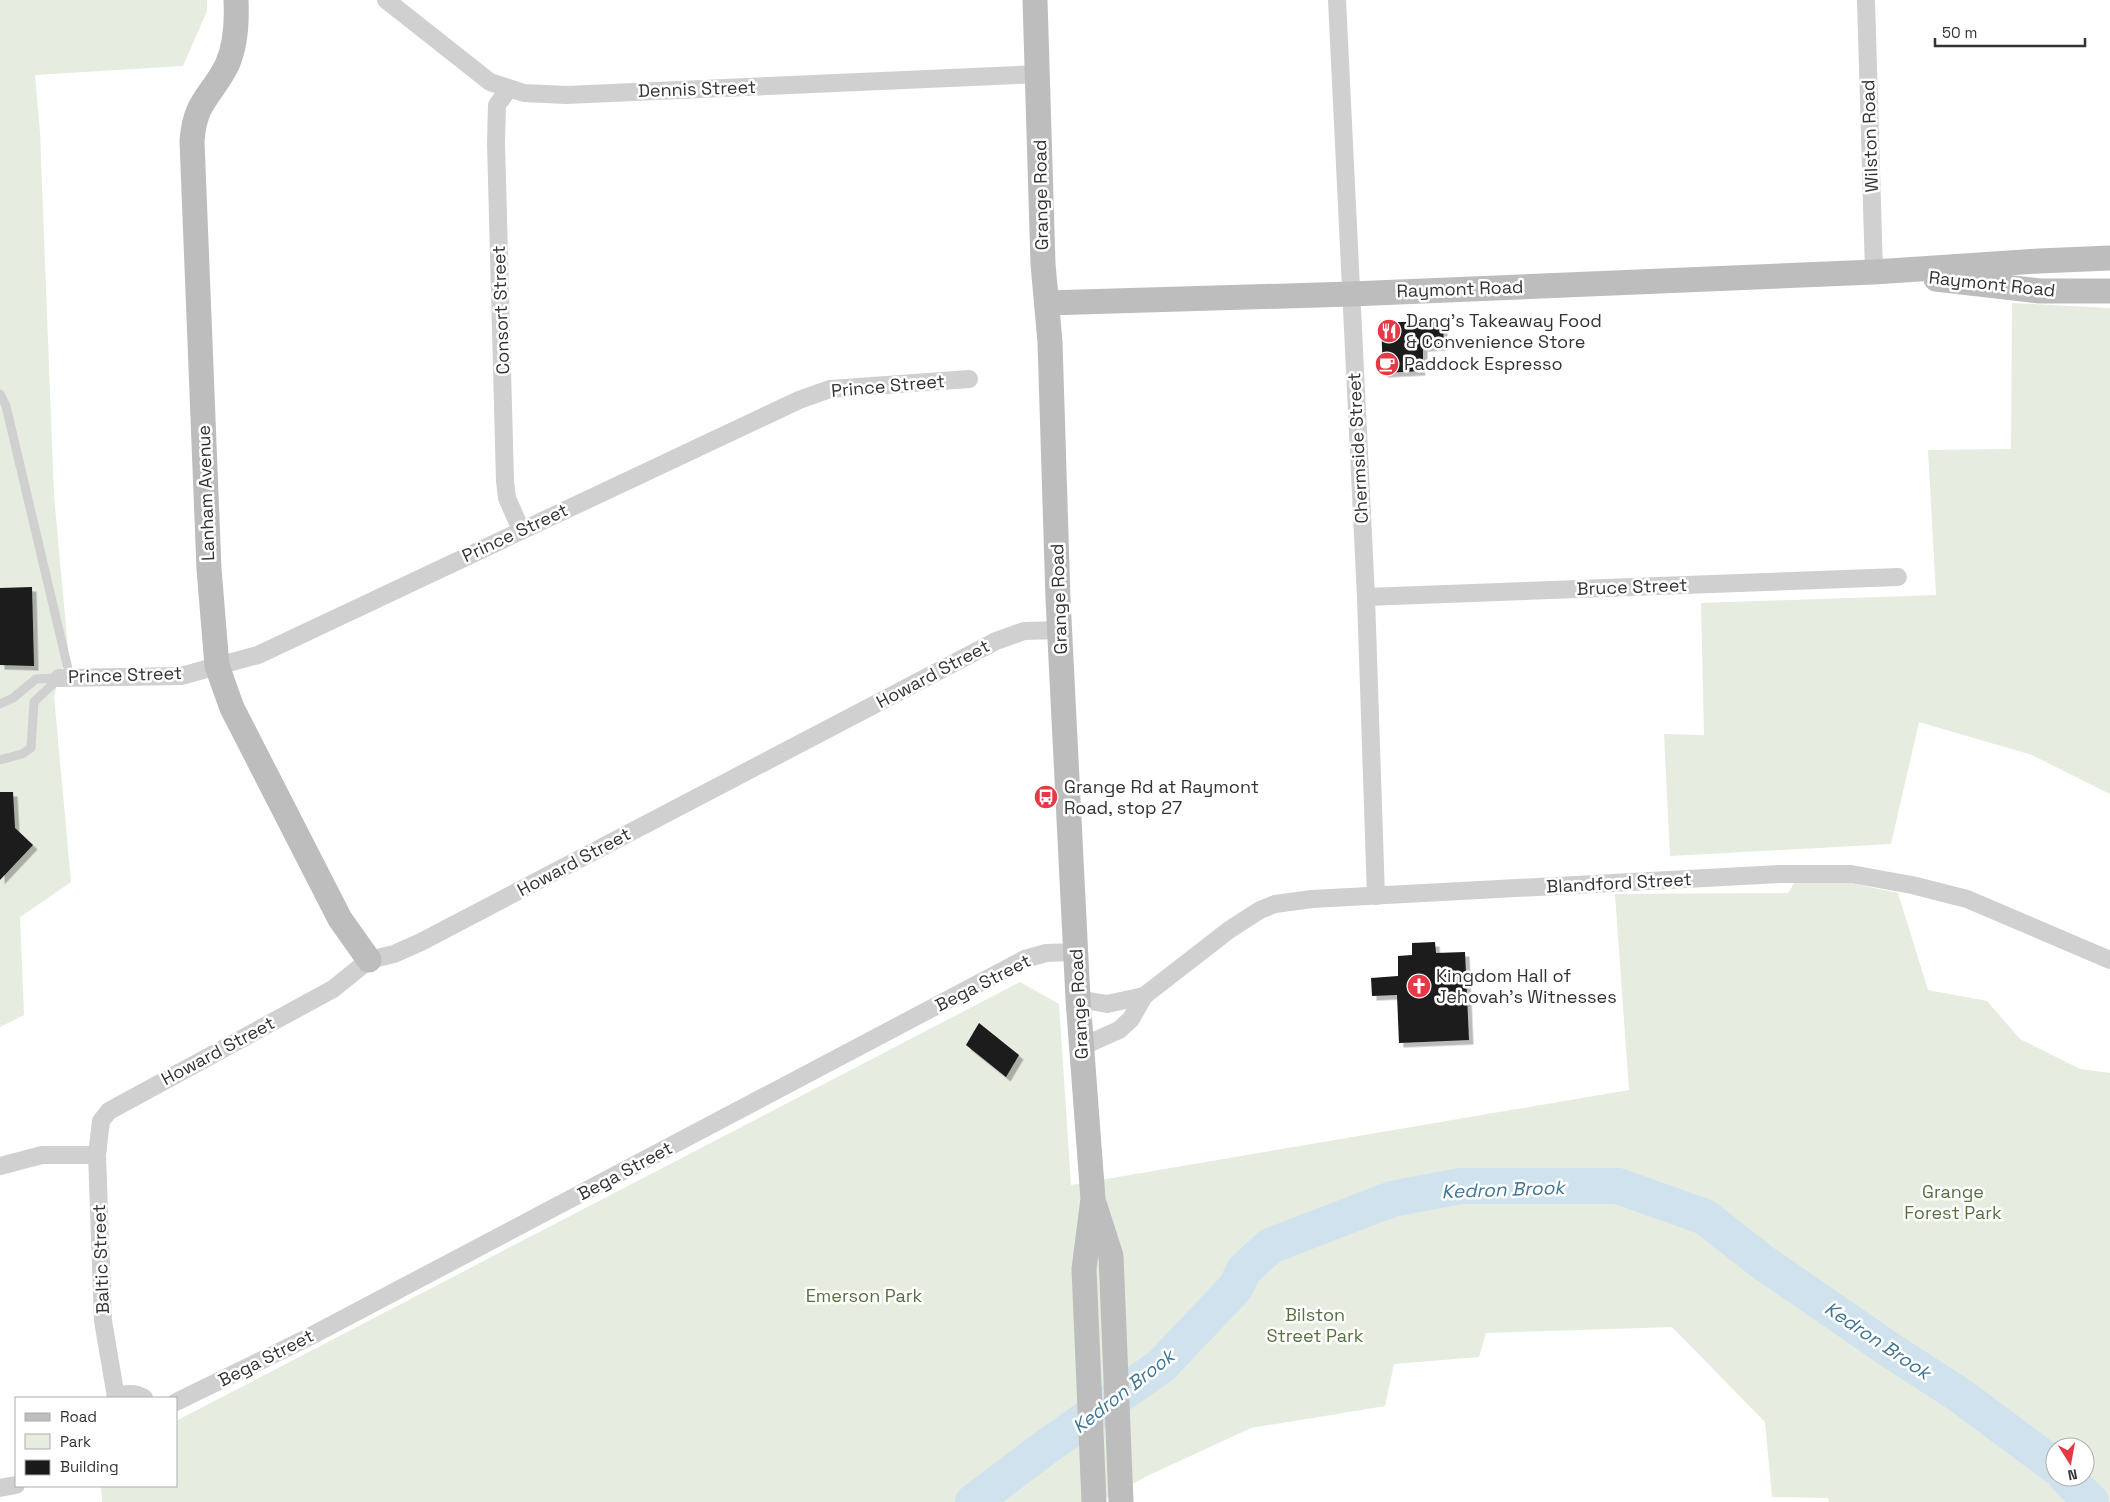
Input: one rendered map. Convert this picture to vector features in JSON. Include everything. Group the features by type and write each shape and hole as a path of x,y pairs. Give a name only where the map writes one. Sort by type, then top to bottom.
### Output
{"main road":[{"name":"Lanham Avenue","path":"236,0 234,40 227,64 198,107 193,123 192,141 208,569 217,666 232,708 340,919 369,960"},
{"name":"Grange Road","path":"1035,0 1043,264 1047,303 1060,630 1078,999 1093,1199 1084,1269 1094,1501"},
{"name":"Raymont Road","path":"1047,303 1351,294 1874,272 2040,260 2110,258"},
{"name":"Raymont Road","path":"1874,272 2040,291 2110,291"},
{"name":"Grange Road","path":"1093,1199 1111,1256 1121,1495"}],"street":[{"name":"Dennis Street","path":"386,0 490,82 508,90 524,94 566,95 1038,74"},
{"name":"Chermside Street","path":"1337,0 1366,597 1376,896"},
{"name":"Wilston Road","path":"1866,0 1874,272"},
{"name":"Consort Street","path":"508,90 497,105 496,124 505,481 507,498 521,530"},
{"name":"Prince Street","path":"64,677 181,676 271,650 786,405 817,393 845,388 970,379"},
{"name":"Bruce Street","path":"1366,597 1898,577"},
{"name":"Howard Street","path":"102,1121 109,1111 144,1091 333,989 369,960 394,954 420,942 996,640 1024,632 1060,630"},
{"name":"Blandford Street","path":"1081,1047 1119,1030 1131,1019 1144,996 1229,930 1260,910 1293,901 1780,874 1851,874 1912,885 1967,900 2110,960"},
{"name":"Bega Street","path":"178,1401 324,1328 1025,959 1046,953 1076,952"},
{"name":"Blandford Street","path":"1078,999 1107,1004 1144,996"},
{"name":"Baltic Street","path":"102,1121 96,1155 104,1321 115,1397"},
{"path":"0,1166 42,1155 96,1155"},
{"path":"117,1397 126,1393 137,1394 142,1397"},
{"path":"0,1488 15,1485"}],"lane":[{"path":"0,394 6,406 64,677"},
{"path":"0,704 13,698 36,679 64,677"},
{"path":"0,760 22,754 31,748 34,702 64,677"}],"green space":[{"path":"0,0 207,0 207,11 183,66 35,75 40,133 54,496 68,649 54,696 71,882 20,917 24,1015 0,1027"},
{"path":"2012,303 2110,308 2110,794 2032,755 1919,722 1891,844 1670,856 1664,734 1704,735 1701,603 1936,595 1928,450 2011,449"},
{"path":"1795,882 1845,882 1898,893 1928,990 1987,1001 2020,1039 2080,1069 2110,1073 2110,1502 1829,1502 1828,1498 1772,1497 1765,1422 1672,1327 1486,1333 1479,1357 1394,1364 1385,1406 1251,1428 1147,1476 1100,1502 102,1502 101,1487 178,1487 178,1420 1020,982 1059,1004 1071,1185 1629,1090 1615,894 1788,893"}],"building":[{"path":"1381,322 1438,322 1438,327 1443,327 1444,346 1423,347 1423,361 1420,361 1421,371 1383,373"},
{"path":"32,587 34,666 0,665 0,588"},
{"path":"0,792 13,792 15,828 33,845 0,880"},
{"name":"Kingdom Hall of Jehovah’s Witnesses","path":"1435,942 1436,953 1465,952 1469,1040 1399,1043 1397,995 1372,996 1371,978 1398,976 1398,956 1412,955 1412,943"},
{"path":"979,1023 1019,1055 1006,1077 966,1045"}],"waterway":[{"name":"Kedron Brook","path":"973,1502 1042,1450 1161,1366 1235,1288 1244,1270 1270,1246 1392,1199 1460,1186 1618,1186 1705,1217 1761,1261 1890,1350 1961,1396 2045,1459"},
{"name":"Kedron Brook","path":"2076,1487 2091,1502"}],"place":[{"name":"Dang's Takeaway Food & Convenience Store","path":"1389,331"},
{"name":"Paddock Espresso","path":"1387,364"},
{"name":"Grange Rd at Raymont Road, stop 27","path":"1046,797"},
{"name":"Kingdom Hall of Jehovah’s Witnesses","path":"1419,986"}],"park label":[{"name":"Grange Forest Park","path":"1953,1202"},
{"name":"Emerson Park","path":"864,1296"},
{"name":"Bilston Street Park","path":"1315,1325"}]}
